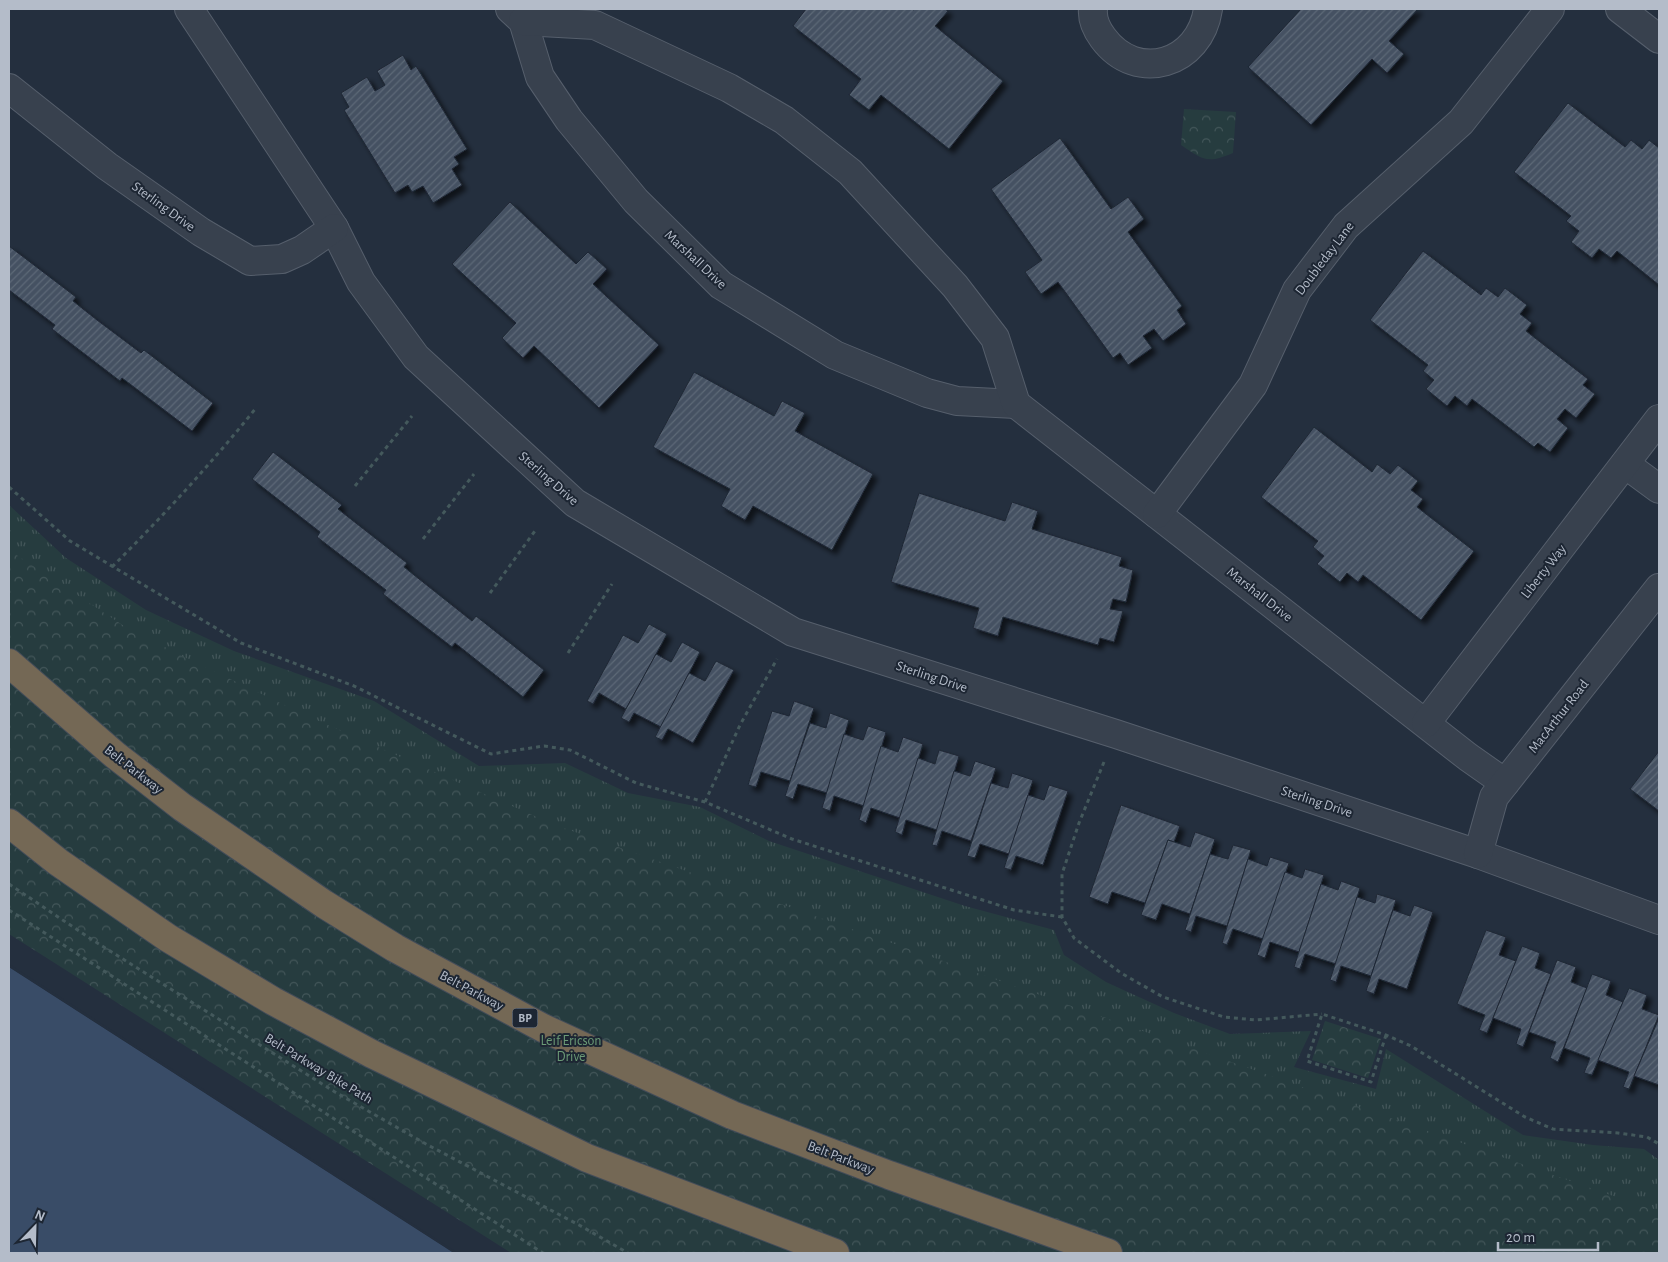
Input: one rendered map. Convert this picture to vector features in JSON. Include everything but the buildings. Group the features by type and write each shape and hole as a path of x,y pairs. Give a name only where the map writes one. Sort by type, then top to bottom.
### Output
{"highway":[{"name":"Belt Parkway","path":"9,663 115,755 182,807 284,877 395,948 543,1028 732,1115 908,1182 1108,1253"},
{"path":"9,823 58,862 168,938 273,1001 372,1054 587,1158 835,1253"}],"street":[{"name":"Sterling Drive","path":"189,9 334,228 360,282 416,357 575,504 793,632 1116,734 1478,854 1659,920"},
{"path":"1093,9 1098,31 1110,47 1125,58 1143,63 1162,62 1179,56 1194,44 1204,28 1208,9"},
{"name":"Doubleday Lane","path":"1157,514 1253,385 1297,290 1346,226 1461,122 1550,9"},
{"path":"1620,9 1659,39"},
{"name":"Marshall Drive","path":"1016,404 957,401 926,393 835,355 721,285 636,201 569,120 540,77 516,15 595,25 729,88 784,120 850,172 955,286 995,338 1016,404 1505,784"},
{"name":"Sterling Drive","path":"9,88 107,166 201,232 250,261 282,259 302,250 334,228"},
{"name":"Liberty Way","path":"1426,723 1659,419"},
{"path":"1625,464 1659,489"},
{"name":"MacArthur Road","path":"1478,854 1494,797 1659,588"}],"path":[{"path":"112,567 158,520 256,408"},
{"path":"355,486 412,416"},
{"path":"423,540 474,474"},
{"path":"9,487 70,541 241,643 354,686 491,754 544,746 570,750 636,783 705,802 792,839 1014,910 1062,917"},
{"path":"490,592 535,531"},
{"path":"568,653 612,584"},
{"path":"705,802 740,725 778,656"},
{"path":"1105,756 1104,763 1078,823 1062,874 1062,917 1074,938 1120,973 1164,997 1224,1017 1256,1020 1322,1014 1386,1035 1411,1046 1525,1117 1553,1129 1618,1133 1647,1137 1659,1144"},
{"name":"Belt Parkway Bike Path","path":"9,884 335,1092 426,1144 579,1224 628,1253"},
{"path":"9,910 543,1253"},
{"path":"1322,1014 1307,1061 1371,1082 1386,1035"}],"green space":[{"path":"1184,109 1236,112 1233,153 1206,159 1181,145"},
{"path":"9,505 66,558 146,610 234,651 374,701 479,766 565,763 628,793 700,807 769,841 965,906 1054,930 1064,955 1106,982 1174,1013 1230,1034 1311,1031 1294,1067 1376,1089 1386,1049 1523,1135 1593,1145 1644,1149 1659,1160 1659,1253 9,628"},
{"name":"Leif Ericson Drive","path":"9,550 124,626 188,659 312,718 555,825 1659,1212 1659,1253 511,1253 9,934"},
{"path":"1325,1021 1381,1039 1368,1078 1312,1060"}],"water":[{"path":"9,967 454,1253 9,1253"}],"pier":[{"path":"9,964 457,1253 454,1253 9,967"}]}
